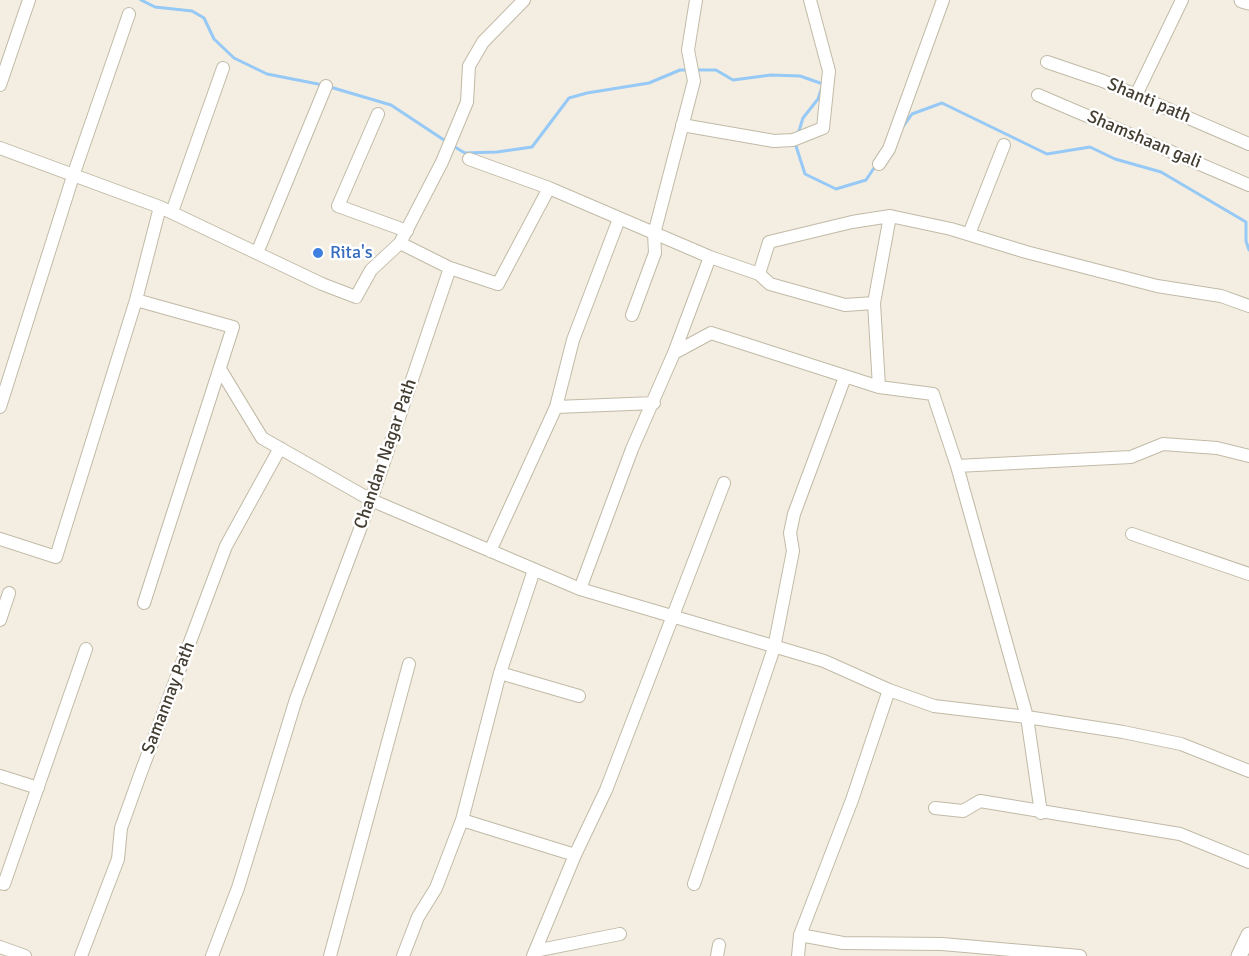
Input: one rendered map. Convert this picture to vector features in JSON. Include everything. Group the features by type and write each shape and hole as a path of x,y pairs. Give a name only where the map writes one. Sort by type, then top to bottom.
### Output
{"street":[{"path":"0,85 29,0"},
{"path":"0,148 74,173 166,210 322,284 356,297 371,270 400,243 442,162 467,102 469,66 483,42 524,0"},
{"path":"632,315 655,253 654,234 693,78 688,50 696,0"},
{"path":"682,125 774,141 798,138 824,128 829,71 810,0"},
{"path":"879,164 889,149 943,0"},
{"path":"1136,95 1182,0"},
{"path":"1242,0 1249,2"},
{"path":"0,407 74,173 129,14"},
{"name":"Shanti path","path":"1047,62 1136,95 1249,144"},
{"path":"0,539 56,557 166,210 223,68"},
{"path":"256,253 326,86"},
{"name":"Shamshaan gali","path":"1038,95 1249,185"},
{"path":"378,114 338,206 407,231"},
{"path":"969,234 1004,145"},
{"path":"469,159 549,188 710,257 759,274 770,284 845,305 874,303"},
{"path":"400,243 450,268 498,284 549,188"},
{"path":"879,387 874,303 890,216"},
{"path":"759,274 769,242 852,222 890,216 969,234 1157,286 1221,296 1249,306"},
{"path":"490,551 556,407 573,340 619,219"},
{"path":"580,589 633,449 674,354 710,257"},
{"name":"Chandan Nagar Path","path":"212,956 238,888 296,699 371,500 450,268"},
{"path":"136,300 233,327 144,603"},
{"path":"674,354 711,333 879,387 933,394 957,466 1028,717 1041,813"},
{"path":"220,369 262,438 371,500 580,589 674,619 824,661 888,690 934,706 1028,717 1181,744 1249,771"},
{"path":"694,884 774,648 793,551 790,533 794,514 845,377"},
{"path":"556,407 654,403"},
{"path":"957,466 1131,457 1163,444 1217,448 1249,456"},
{"name":"Samannay Path","path":"81,956 118,859 121,828 226,546 280,448"},
{"path":"534,953 575,855 606,790 674,619 724,483"},
{"path":"1132,534 1249,574"},
{"path":"403,956 418,917 436,888 462,820 500,673 534,570"},
{"path":"0,620 9,592"},
{"path":"0,883 4,884 86,649"},
{"path":"330,956 409,664"},
{"path":"500,673 579,696"},
{"path":"798,956 800,936 852,800 888,690"},
{"path":"0,776 38,788"},
{"path":"935,808 963,811 980,801 1041,813 1179,834 1249,862"},
{"path":"462,820 575,855"},
{"path":"534,953 620,934"},
{"path":"1239,956 1249,935"},
{"path":"800,936 843,943 942,944 1080,956"},
{"path":"0,947 25,956"}],"waterway":[{"path":"141,0 155,7 192,11 204,18 214,39 234,58 267,74 323,85"},
{"path":"453,146 465,153 497,152 532,147 569,98 649,83 680,70 689,70"},
{"path":"695,70 716,70 733,80 771,75 800,76 823,84 818,99 803,118 798,134"},
{"path":"330,87 391,105 447,142"},
{"path":"902,128 912,114 942,103 1047,154 1090,147 1115,159 1161,172 1246,222 1246,241 1249,250"},
{"path":"795,143 805,174 836,189 866,180 876,165"}],"place":[{"name":"Rita's","path":"318,253"}]}
